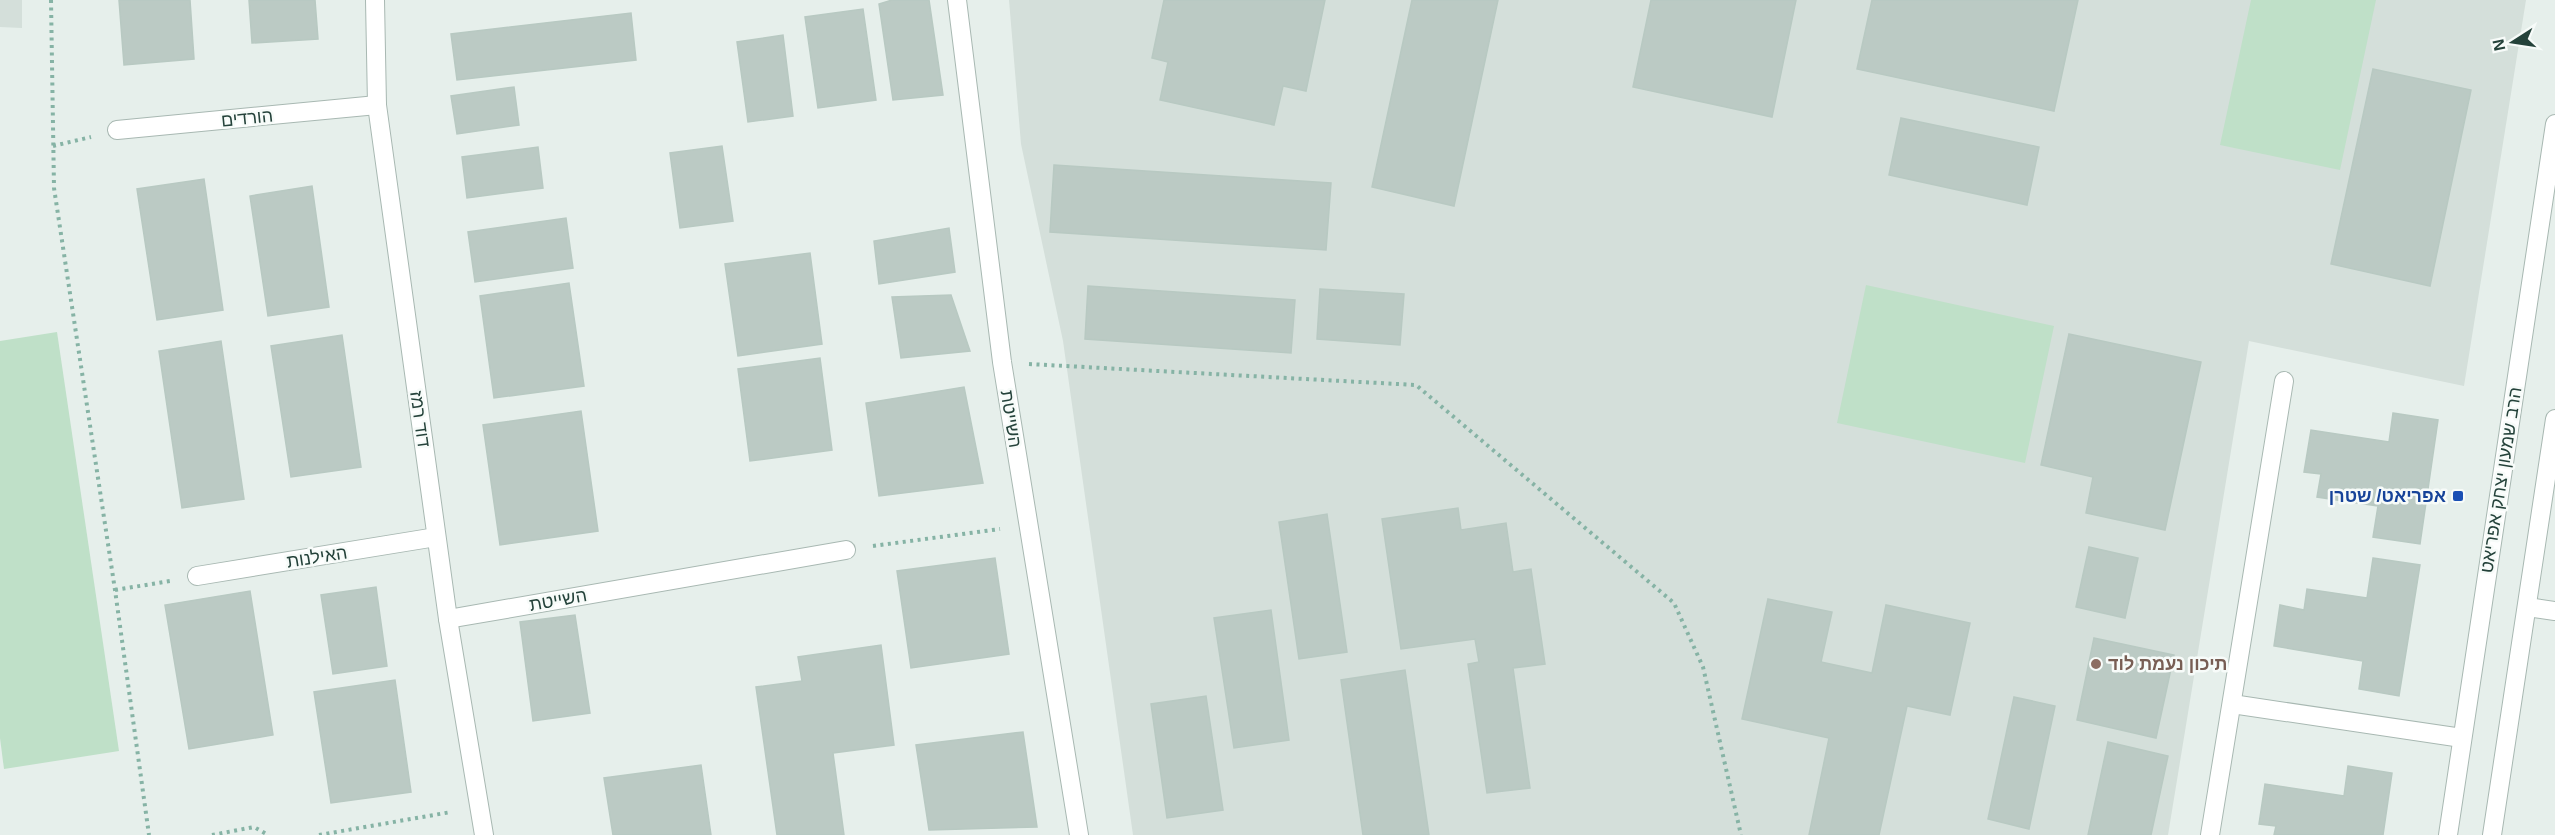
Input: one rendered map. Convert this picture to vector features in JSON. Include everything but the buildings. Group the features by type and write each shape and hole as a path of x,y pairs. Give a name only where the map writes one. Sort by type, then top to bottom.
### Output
{"street":[{"name":"דוד רמז","path":"375,0 377,105 448,619 484,835"},
{"name":"השייטת","path":"957,0 1002,362 1078,835"},
{"name":"הורדים","path":"117,130 377,105"},
{"name":"הרב שמעון יצחק אפריאט","path":"2448,835 2462,738 2547,236 2555,124"},
{"path":"2210,835 2284,381"},
{"path":"2492,835 2554,429"},
{"name":"האילנות","path":"197,576 436,537"},
{"name":"השייטת","path":"448,619 846,550"},
{"path":"2527,607 2555,611"},
{"path":"2232,704 2462,738"}],"path":[{"path":"51,0 54,188 115,590 149,835"},
{"path":"53,146 117,130"},
{"path":"1002,362 1416,385 1674,603 1702,667 1741,835"},
{"path":"846,550 1028,526"},
{"path":"115,590 197,576"},
{"path":"319,835 480,807"},
{"path":"212,835 254,827 268,835"}],"shaded area":[{"path":"0,0 22,0 22,28 0,27"},
{"path":"1009,0 2526,0 2464,386 2249,341 2168,835 1133,835 1063,341 1021,144"}],"green space":[{"path":"2251,0 2376,0 2340,170 2220,145"},
{"path":"1866,285 2054,326 2025,463 1837,423"},
{"path":"57,332 119,751 4,769 0,738 0,341"}],"place":[{"name":"אפריאט/ שטרן","path":"2458,496"},
{"name":"תיכון נעמת לוד","path":"2096,664"}]}
